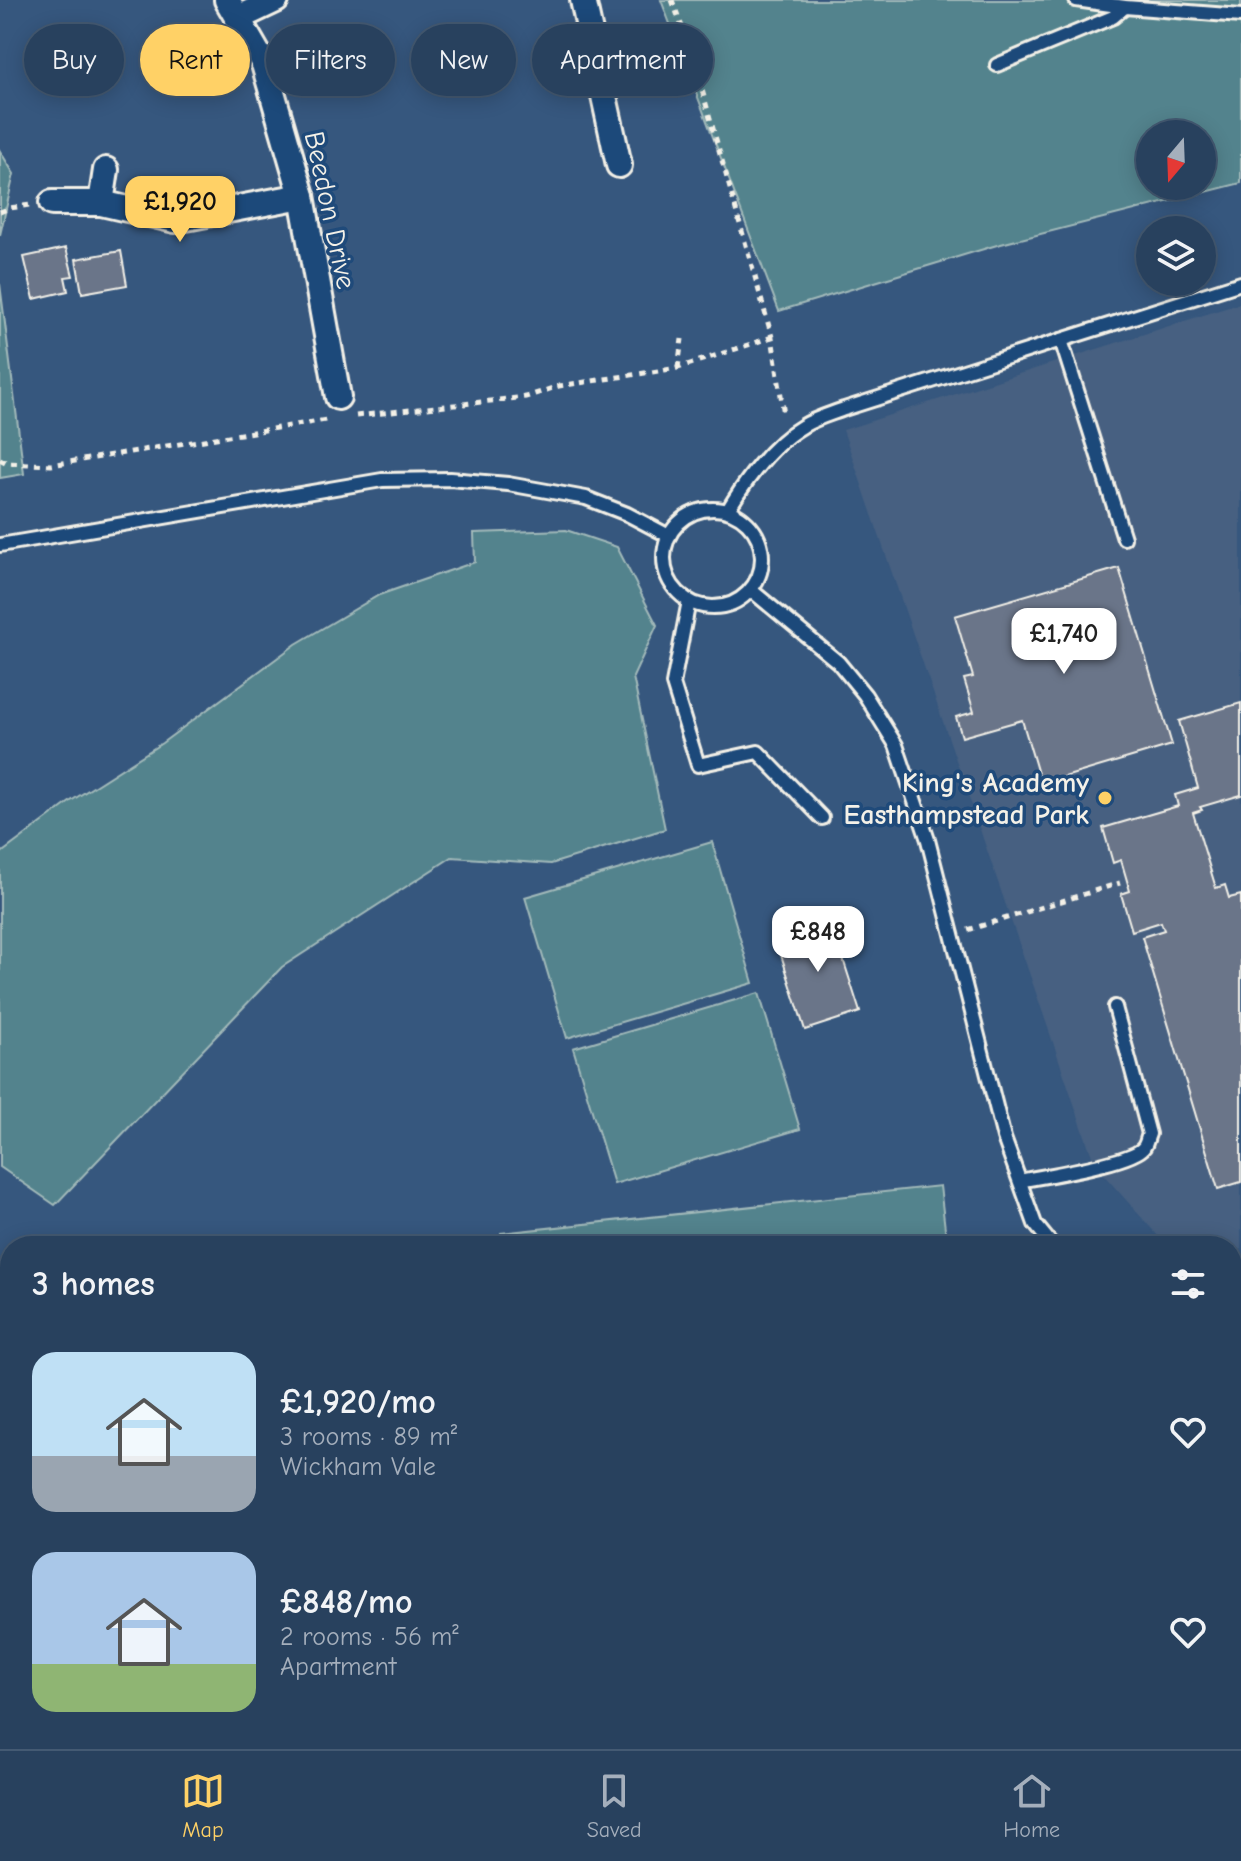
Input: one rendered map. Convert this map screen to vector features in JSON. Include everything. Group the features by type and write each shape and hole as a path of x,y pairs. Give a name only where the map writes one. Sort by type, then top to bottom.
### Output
{"street":[{"path":"232,9 276,0"},
{"path":"583,0 619,165"},
{"name":"Beedon Drive","path":"232,9 264,64 302,196 338,408"},
{"path":"101,203 106,170"},
{"path":"52,203 101,203 175,220 302,196"}],"lane":[{"path":"1076,0 1241,16"},
{"path":"997,65 1113,17 1125,7"},
{"path":"728,510 741,488 787,437 806,424 844,409 1241,283"},
{"path":"1061,340 1124,538"},
{"path":"0,545 382,480 450,479 508,484 586,498 627,514 669,536"},
{"path":"711,508 728,510 746,520 756,533 762,550 759,577 751,590 738,601 722,607 705,607 689,601 675,590 666,573 663,556 669,536 681,520 696,511 711,508"},
{"path":"751,590 838,662 865,695 896,745 928,840 1004,1138 1035,1224 1045,1236"},
{"path":"689,601 673,684 698,765 758,752 822,818"},
{"path":"1020,1181 1113,1162 1131,1156 1144,1147 1149,1134 1115,1007"}],"path":[{"path":"672,0 691,51 772,337 787,437"},
{"path":"355,416 526,397 559,386 678,368 772,337"},
{"path":"678,368 682,339"},
{"path":"0,459 7,463 51,465 338,408"},
{"path":"953,934 1120,883"}],"shaded area":[{"name":"King's Academy Easthampstead Park","path":"1241,303 1241,1236 1158,1236 1095,1165 843,430"}],"green space":[{"path":"661,0 1241,0 1241,183 1216,189 1216,120 1136,120 1136,200 1174,200 997,245 779,311 697,96 713,96 713,24 670,24"},
{"path":"0,151 14,174 0,235"},
{"path":"0,284 24,474 0,478"},
{"path":"566,530 617,547 657,625 633,677 665,829 551,864 452,857 282,967 55,1205 0,1167 0,854 71,801 162,743 296,644 379,595 475,562 474,533"},
{"path":"712,842 753,983 567,1038 525,897"},
{"path":"759,993 800,1129 614,1184 573,1048"},
{"path":"940,1186 946,1236 501,1236 501,1233"}],"building":[{"path":"66,248 73,276 65,277 68,291 34,299 24,257"},
{"path":"121,251 127,285 82,293 76,259"},
{"path":"1119,568 1172,745 1041,784 1022,720 962,737 956,717 974,712 964,679 973,677 955,616"},
{"path":"1241,703 1241,795 1200,807 1202,810 1193,813 1216,888 1225,885 1229,898 1241,895 1241,1182 1218,1189 1142,937 1164,930 1161,922 1132,931 1121,894 1130,891 1121,860 1113,863 1103,828 1178,806 1175,795 1198,788 1179,721"},
{"path":"830,918 860,1012 805,1030 775,936"}],"place":[{"name":"King's Academy Easthampstead Park","path":"1105,798"}]}
